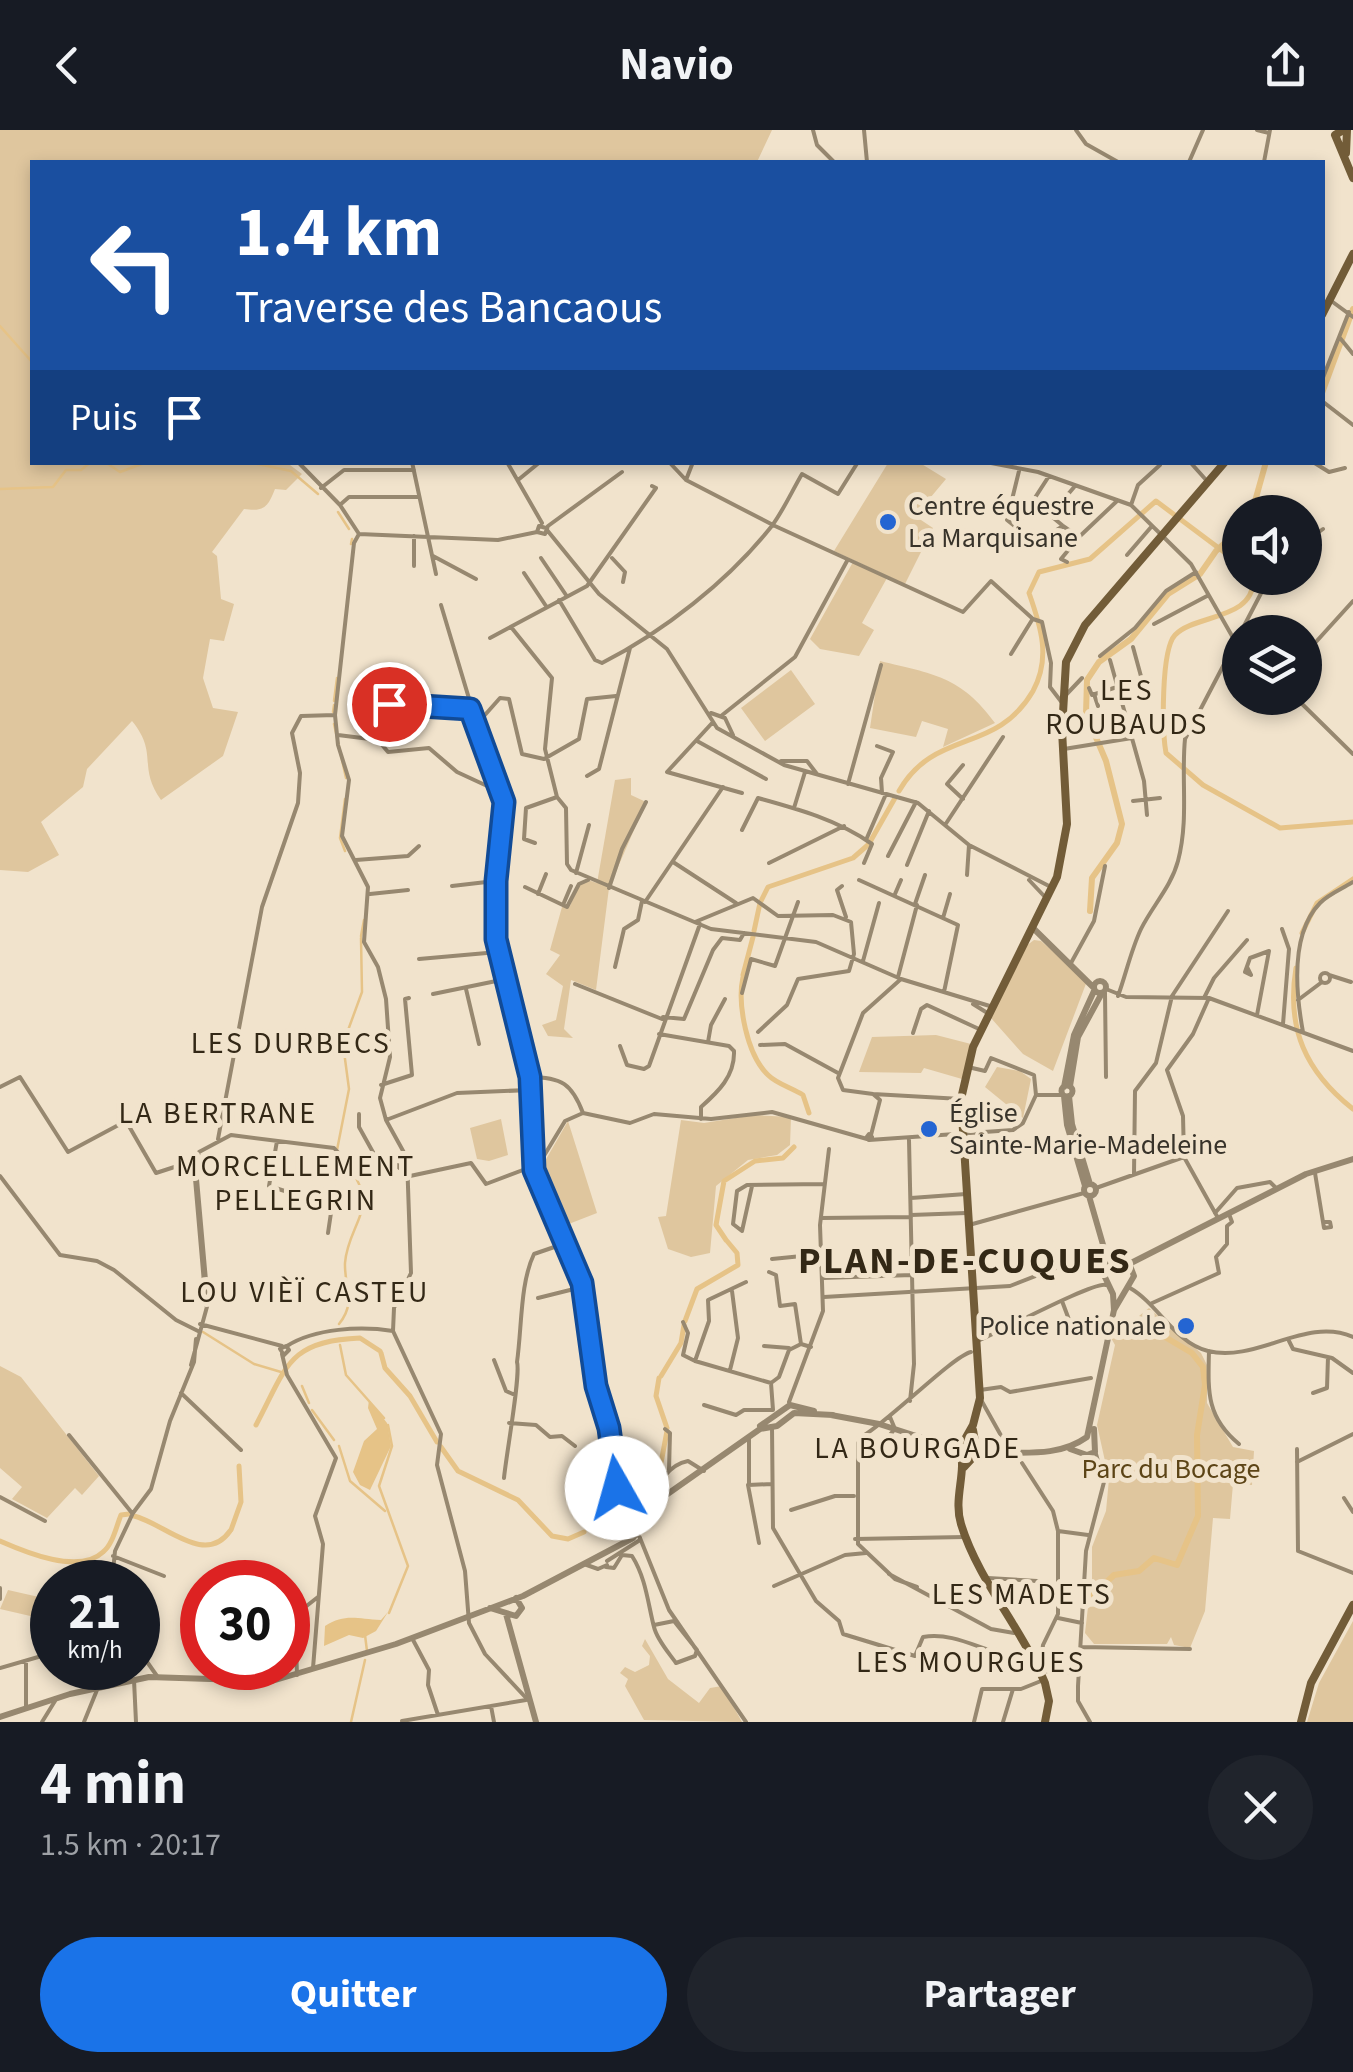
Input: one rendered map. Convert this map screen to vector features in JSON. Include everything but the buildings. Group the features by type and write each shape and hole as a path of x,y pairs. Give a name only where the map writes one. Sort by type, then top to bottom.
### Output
{"main road":[{"path":"1341,131 1342,146 1353,174"},
{"path":"1325,310 1353,254"},
{"path":"1045,1722 1048,1701 1037,1656 1019,1634 966,1538 957,1506 980,1394 973,1347 961,1099 981,1030 1058,866 1067,824 1063,701 1066,662 1075,639 1223,465"},
{"path":"1301,1722 1311,1682 1353,1607"}],"street":[{"path":"813,130 817,144 832,160"},
{"path":"864,130 866,160"},
{"path":"1076,130 1086,144 1114,160"},
{"path":"1190,160 1203,130"},
{"path":"1257,130 1269,132 1264,160"},
{"path":"1325,374 1351,315 1330,300"},
{"path":"1342,339 1353,354"},
{"path":"1325,403 1353,425"},
{"path":"301,465 340,505 360,534"},
{"path":"413,465 436,574"},
{"path":"509,465 542,528 614,608 653,635 716,722 772,758 848,785 916,802 969,845 1049,890"},
{"path":"518,480 536,465"},
{"path":"672,465 686,480 775,526 963,612 991,581 1037,621 1050,655 1050,687 1063,701 1082,678"},
{"path":"686,480 693,465"},
{"path":"559,600 598,663 653,635 743,560 775,526 802,474 838,494 856,465"},
{"path":"995,465 1048,476 1131,505 1197,574 1222,622"},
{"path":"1131,505 1138,485 1157,465"},
{"path":"1193,465 1209,483"},
{"path":"1318,465 1329,472 1346,468"},
{"path":"320,488 344,470 414,470"},
{"path":"1018,471 1007,520 1036,543 1063,526"},
{"path":"360,534 498,540 542,528 622,472"},
{"path":"1018,524 1048,476"},
{"path":"490,638 590,583 612,557 656,488 652,486"},
{"path":"1064,498 1075,486"},
{"path":"340,505 349,497 419,497"},
{"path":"1067,562 1061,558 1078,537 1117,501"},
{"path":"1050,516 1078,537"},
{"path":"1127,555 1152,526"},
{"path":"360,534 354,543 336,714 349,780 342,836 370,894 364,942 378,967 390,1036 390,1057 381,1084 386,1120 407,1160 411,1273 394,1308 393,1332 442,1434 442,1490 465,1571 467,1615 485,1654 530,1700"},
{"path":"414,536 414,566"},
{"path":"433,556 476,579"},
{"path":"612,557 625,572 623,582"},
{"path":"541,558 566,596"},
{"path":"742,793 667,772 716,722 795,657 847,561"},
{"path":"524,573 546,606"},
{"path":"1100,656 1135,628 1166,591 1197,574"},
{"path":"1154,624 1168,612 1208,596"},
{"path":"1322,636 1353,602"},
{"path":"442,605 470,709 504,802 496,881 498,952 530,1077 534,1166 583,1287 596,1386 609,1428 617,1488 669,1610 712,1666 746,1722"},
{"path":"1011,654 1037,621"},
{"path":"511,627 552,678 548,758 557,796 566,808 567,866 576,874 698,923 816,942 989,1012"},
{"path":"587,776 599,769 630,648"},
{"path":"1094,694 1142,680 1133,648"},
{"path":"454,657 465,652"},
{"path":"1110,660 1132,738 1147,815"},
{"path":"848,785 881,665"},
{"path":"1118,996 1142,928 1172,880 1185,818 1184,738 1222,665"},
{"path":"1089,688 1098,706"},
{"path":"476,724 498,700 506,698 512,704 522,754 548,758 579,739 587,699 616,696"},
{"path":"378,740 383,731 383,701 470,709"},
{"path":"0,1087 20,1077 68,1152 126,1121 156,1173 195,1162 221,1138 262,908 298,802 300,774 292,734 302,716 336,714"},
{"path":"1313,715 1353,754"},
{"path":"337,734 378,740 388,752 428,748 457,772 498,791"},
{"path":"944,825 1003,737"},
{"path":"1064,748 1132,738"},
{"path":"697,740 766,779"},
{"path":"864,863 884,794 881,778 893,752 877,746"},
{"path":"794,808 808,771 803,760 798,766"},
{"path":"947,784 963,765"},
{"path":"938,783 947,784 963,799"},
{"path":"615,967 624,930 638,920 644,902 723,787"},
{"path":"530,854 533,843 524,839 526,807 557,796"},
{"path":"742,830 758,798 844,826 869,842"},
{"path":"1133,801 1160,798"},
{"path":"609,888 622,849 646,802"},
{"path":"888,856 916,802"},
{"path":"907,865 929,811"},
{"path":"576,874 588,825"},
{"path":"769,863 844,826"},
{"path":"967,875 969,845"},
{"path":"356,860 408,856 419,846"},
{"path":"673,862 736,903"},
{"path":"1072,963 1094,921 1105,866"},
{"path":"538,894 546,874"},
{"path":"1022,874 1049,890"},
{"path":"924,876 900,978 863,1012 839,1073 843,1090 961,1099"},
{"path":"525,888 570,906 579,884 588,880"},
{"path":"858,880 958,925 944,992"},
{"path":"895,894 901,880"},
{"path":"452,886 496,881"},
{"path":"1301,1031 1298,1000 1308,923 1320,902 1352,884"},
{"path":"562,906 571,886"},
{"path":"758,1032 787,1005 796,980 844,975 852,956 852,926 838,890 842,886"},
{"path":"370,894 408,890"},
{"path":"943,918 950,894"},
{"path":"620,1046 625,1063 646,1069 698,923 750,898 778,916 846,918"},
{"path":"742,993 751,959 774,968 798,902"},
{"path":"863,962 879,903"},
{"path":"1134,1174 1135,1091 1156,1063 1172,996 1228,911"},
{"path":"1282,929 1289,949 1283,1024"},
{"path":"1030,930 1046,937 1099,989 1118,996 1206,998 1353,1051"},
{"path":"574,984 663,1018 684,1019 713,950 725,937 740,940 747,933"},
{"path":"1217,1216 1184,1157 1183,1116 1168,1066 1192,1034 1216,974 1246,940"},
{"path":"1246,967 1252,955 1269,951 1257,1016"},
{"path":"419,959 498,952"},
{"path":"378,967 387,964"},
{"path":"1298,1000 1322,982 1322,974 1351,982"},
{"path":"433,994 507,979"},
{"path":"466,989 478,1044"},
{"path":"1099,989 1106,1077"},
{"path":"1099,989 1074,1035 1064,1092 1067,1125 1119,1258 1131,1266"},
{"path":"381,1084 412,1075 405,999 410,998"},
{"path":"708,1042 711,1025 725,999"},
{"path":"974,1004 989,1012"},
{"path":"913,1033 921,1009 927,1005 981,1030"},
{"path":"659,1034 732,1048 735,1060 720,1092 701,1107 701,1120"},
{"path":"760,1045 785,1044 839,1073"},
{"path":"398,1167 407,1174 471,1163 486,1184 534,1166 546,1156 565,1122 583,1113 630,1122 654,1114 701,1120 758,1112 791,1114 859,1136 909,1140 1016,1128 1036,1096 1034,1074 991,1058 985,1071 968,1068"},
{"path":"530,1077 554,1077 566,1083 576,1091 583,1113"},
{"path":"386,1120 457,1093 529,1090"},
{"path":"1036,1096 1064,1092"},
{"path":"870,1137 881,1104 873,1094"},
{"path":"360,1114 359,1127 384,1172"},
{"path":"221,1138 337,1149 361,1176 384,1172 407,1160"},
{"path":"909,1140 914,1380 910,1401"},
{"path":"277,1141 270,1186 332,1206 328,1233"},
{"path":"536,1722 517,1641 519,1601 533,1588 583,1565 604,1561 638,1536 655,1504 786,1408 811,1348 824,1297 821,1218 830,1149"},
{"path":"968,1226 1016,1214 1184,1157"},
{"path":"1131,1266 1217,1216 1351,1160"},
{"path":"114,1560 132,1514 151,1489 190,1371 206,1306 195,1162"},
{"path":"1314,1175 1324,1222"},
{"path":"0,1176 60,1255 97,1261 114,1270 176,1320 199,1327 219,1326"},
{"path":"1217,1216 1228,1194 1246,1184 1270,1182 1278,1189"},
{"path":"752,1186 742,1232 734,1224 736,1193 752,1186 824,1184"},
{"path":"1090,1190 1108,1262"},
{"path":"911,1198 966,1194"},
{"path":"821,1218 967,1213"},
{"path":"1150,1304 1219,1273 1216,1257 1228,1244 1226,1226 1232,1222 1229,1214"},
{"path":"504,1478 527,1292 524,1272 534,1254 567,1243"},
{"path":"970,1261 1017,1248"},
{"path":"772,1260 822,1254"},
{"path":"1114,1310 1102,1271 1108,1262 1119,1258"},
{"path":"824,1297 1016,1285 1078,1259"},
{"path":"1090,1722 1078,1701 1078,1673 1090,1536 1102,1473 1092,1453 1091,1438 1114,1310 1130,1287 1131,1266"},
{"path":"770,1272 776,1274 780,1306 795,1304 801,1344"},
{"path":"823,1278 912,1275"},
{"path":"694,1361 709,1322 708,1300 732,1292 746,1282"},
{"path":"845,1556 856,1542 858,1441 910,1401 959,1355 1092,1284 1130,1287 1185,1338 1209,1351 1236,1352 1328,1330 1353,1336"},
{"path":"538,1298 583,1287"},
{"path":"730,1372 738,1338 732,1292"},
{"path":"1062,1301 1074,1333 1088,1331"},
{"path":"203,1316 283,1351"},
{"path":"684,1323 683,1355 771,1383"},
{"path":"283,1351 307,1335 364,1329 393,1332"},
{"path":"1288,1339 1293,1349 1328,1357 1353,1372"},
{"path":"801,1344 811,1348"},
{"path":"801,1344 792,1349 771,1383 775,1438 773,1528 816,1600 839,1621 843,1634 915,1656 923,1637 946,1633 995,1655 1037,1656 1058,1618 1058,1531 1053,1511 1022,1462"},
{"path":"764,1346 792,1349"},
{"path":"283,1351 286,1372 336,1458 315,1516 323,1544 314,1650 317,1668"},
{"path":"1209,1351 1208,1402 1220,1427 1239,1444"},
{"path":"1313,1393 1327,1388 1328,1357"},
{"path":"494,1360 506,1391 515,1394"},
{"path":"1008,1448 980,1394 1001,1387 1010,1392 1091,1378"},
{"path":"914,1380 924,1389"},
{"path":"795,1386 796,1408"},
{"path":"181,1393 241,1450"},
{"path":"704,1405 736,1416 744,1410 773,1421"},
{"path":"786,1408 867,1421 969,1448 1019,1455 1080,1447 1091,1438"},
{"path":"735,1449 796,1408"},
{"path":"894,1414 889,1423 895,1429"},
{"path":"864,1436 870,1428 867,1421"},
{"path":"509,1423 536,1425 550,1437 562,1436 575,1446"},
{"path":"880,1424 886,1439 895,1429"},
{"path":"667,1429 669,1470"},
{"path":"1298,1462 1353,1434"},
{"path":"70,1435 132,1514"},
{"path":"749,1438 752,1528 759,1544"},
{"path":"1080,1447 1092,1453"},
{"path":"1297,1449 1298,1551 1353,1574"},
{"path":"655,1504 653,1496 669,1470 688,1461 704,1471"},
{"path":"749,1483 773,1484"},
{"path":"791,1510 836,1496 856,1496"},
{"path":"0,1497 45,1520"},
{"path":"1344,1498 1353,1512"},
{"path":"1058,1531 1090,1536"},
{"path":"856,1542 966,1538"},
{"path":"856,1542 904,1586 922,1589 992,1629 1019,1634"},
{"path":"774,1586 800,1572 866,1552"},
{"path":"583,1565 604,1561 614,1568 626,1554 634,1559 654,1606 654,1625 676,1663 695,1656 697,1650 674,1621 654,1625"},
{"path":"114,1556 164,1576"},
{"path":"988,1578 1037,1581 1038,1598 1056,1601"},
{"path":"0,1588 0,1599"},
{"path":"310,1603 318,1597"},
{"path":"310,1670 366,1655 504,1601 519,1601"},
{"path":"504,1601 517,1641"},
{"path":"479,1610 495,1607 516,1616"},
{"path":"1058,1618 1084,1623"},
{"path":"412,1638 428,1670 428,1685 438,1714"},
{"path":"1082,1647 1190,1649"},
{"path":"0,1668 28,1660 26,1709"},
{"path":"974,1722 979,1692 1014,1689 1042,1676 1078,1673"},
{"path":"1003,1722 1014,1689"},
{"path":"0,1716 100,1690"},
{"path":"134,1690 136,1722"},
{"path":"84,1722 95,1692"},
{"path":"42,1722 56,1700"},
{"path":"402,1721 530,1700"},
{"path":"491,1706 494,1722"}],"green space":[{"path":"0,130 772,130 758,160 30,160 30,465 290,465 302,474 286,490 275,489 264,507 244,509 212,552 217,556 221,599 234,604 224,641 210,639 203,678 213,708 238,712 223,756 161,800 150,778 145,742 132,721 87,769 83,787 41,822 59,855 28,872 0,870"},
{"name":"Centre équestre La Marquisane","path":"887,465 923,465 946,479 915,516 933,528 905,584 834,551"},
{"path":"853,562 887,578 862,623 874,630 859,656 820,649 810,639"},
{"path":"880,661 931,674 958,686 995,723 943,747 948,729 922,721 916,737 870,728"},
{"path":"791,670 815,704 765,741 741,708"},
{"path":"631,778 631,795 646,802 609,888 596,990 571,980 564,1029 573,1038 548,1036 542,1025 556,1020 563,986 546,974 560,955 550,950 562,907 570,906 577,887 588,880 597,883 615,780"},
{"path":"1034,940 1041,941 1087,981 1053,1071 1023,1054 991,1018 1026,946"},
{"path":"936,1035 971,1044 962,1079 924,1068 921,1073 859,1072 872,1037"},
{"path":"997,1067 1020,1071 1031,1079 1023,1118 985,1087"},
{"path":"754,1115 791,1117 790,1145 777,1155 748,1160 716,1186 710,1253 691,1257 668,1249 658,1217 666,1216 681,1120 704,1123"},
{"path":"501,1119 508,1155 489,1161 477,1159 470,1128"},
{"path":"568,1121 597,1213 561,1227 535,1167 545,1161"},
{"name":"Parc du Bocage","path":"1149,1308 1201,1353 1207,1365 1207,1403 1233,1447 1254,1451 1252,1485 1233,1484 1230,1519 1213,1518 1205,1611 1190,1648 1174,1645 1171,1637 1167,1644 1094,1644 1085,1633 1088,1607 1101,1606 1099,1594 1092,1595 1092,1547 1106,1511 1109,1479 1097,1425 1115,1345 1111,1338 1144,1325 1139,1316"},
{"path":"0,1366 21,1377 99,1476 82,1495 75,1488 47,1518 12,1499 22,1487 0,1468"},
{"path":"8,1590 30,1595 30,1616 0,1609"},
{"path":"1353,1621 1353,1722 1307,1722 1319,1683"},
{"path":"645,1639 668,1679 699,1703 710,1688 722,1686 742,1722 644,1720 625,1686 628,1679 620,1673 625,1667 635,1672 649,1665 650,1656 642,1646"}],"shaded area":[{"path":"369,1400 387,1423 391,1446 370,1490 360,1485 353,1472 364,1441 377,1429 368,1408"},
{"path":"388,1612 376,1631 363,1638 349,1635 324,1646 325,1626 332,1622 352,1618 381,1620"}],"waterway":[{"path":"1325,385 1353,309"},
{"path":"0,326 30,360"},
{"path":"0,489 53,487 66,470 81,470 87,465"},
{"path":"110,465 120,472 139,465"},
{"path":"262,465 291,471 318,494"},
{"path":"1257,495 1265,465"},
{"path":"899,791 930,758 1002,725 1033,691 1043,654 1029,593 1039,572 1090,559 1156,501 1222,550"},
{"path":"338,512 349,529"},
{"path":"351,544 352,539"},
{"path":"1090,911 1092,878 1117,843 1122,824 1106,761 1086,714 1087,680 1099,662 1131,639 1168,594 1200,574 1222,546"},
{"path":"1249,595 1235,609 1184,628 1170,643 1164,691 1166,753 1203,785 1280,828 1353,822"},
{"path":"334,701 337,678"},
{"path":"333,712 334,705"},
{"path":"334,724 346,778"},
{"path":"870,842 895,798"},
{"path":"345,799 340,838 345,851"},
{"path":"761,901 768,887 853,858 869,844"},
{"path":"1302,933 1317,903 1353,879"},
{"path":"754,931 760,903"},
{"path":"361,936 364,920"},
{"path":"743,975 753,937"},
{"path":"337,1150 349,1089 343,1044 362,992 361,938"},
{"path":"1296,968 1294,1011 1303,1048 1323,1080 1353,1109"},
{"path":"743,977 743,1015 754,1055 772,1078 803,1095 809,1113"},
{"path":"726,1240 716,1225 724,1181 755,1161 783,1158 794,1147"},
{"path":"339,1324 349,1301 347,1249 363,1204 357,1180 347,1165"},
{"path":"685,1321 697,1289 738,1265 737,1253 727,1241"},
{"path":"661,1376 681,1343 684,1325"},
{"path":"203,1332 254,1364 281,1372"},
{"path":"1093,1595 1114,1575 1139,1571 1154,1558 1177,1565 1198,1516 1197,1435 1205,1385 1203,1367 1192,1353 1165,1337"},
{"path":"256,1425 283,1373 303,1352 336,1340 360,1338 380,1351"},
{"path":"340,1345 346,1375 384,1418"},
{"path":"381,1353 385,1368 410,1396 437,1442"},
{"path":"659,1378 656,1396 667,1428"},
{"path":"302,1386 309,1403"},
{"path":"312,1410 334,1440"},
{"path":"388,1425 392,1446 379,1486 408,1566 389,1613"},
{"path":"661,1463 667,1431"},
{"path":"339,1446 350,1481 385,1511"},
{"path":"441,1447 458,1471 518,1500 552,1536 568,1539 584,1532"},
{"path":"650,1487 661,1465"},
{"path":"231,1530 241,1502 239,1466"},
{"path":"0,1541 52,1559 80,1562 103,1552 121,1515 129,1514"},
{"path":"134,1516 197,1544 220,1541 230,1531"},
{"path":"365,1635 367,1651"},
{"path":"351,1722 365,1660"}],"place":[{"name":"Centre équestre La Marquisane","path":"888,522"},
{"name":"Église Sainte-Marie-Madeleine","path":"929,1129"},
{"name":"Police nationale","path":"1186,1326"}],"district":[{"name":"LES ROUBAUDS","path":"1127,707"},
{"name":"LES DURBECS","path":"291,1043"},
{"name":"LA BERTRANE","path":"218,1113"},
{"name":"MORCELLEMENT PELLEGRIN","path":"296,1183"},
{"name":"PLAN-DE-CUQUES","path":"965,1261"},
{"name":"LOU VIÈÏ CASTEU","path":"305,1292"},
{"name":"LA BOURGADE","path":"918,1448"},
{"name":"LES MADETS","path":"1022,1594"},
{"name":"LES MOURGUES","path":"971,1662"}],"route":[{"path":"389,704 470,709 503,798 496,939 530,1077 534,1170 574,1256 582,1283 592,1329 596,1386 609,1428 617,1488"}]}
